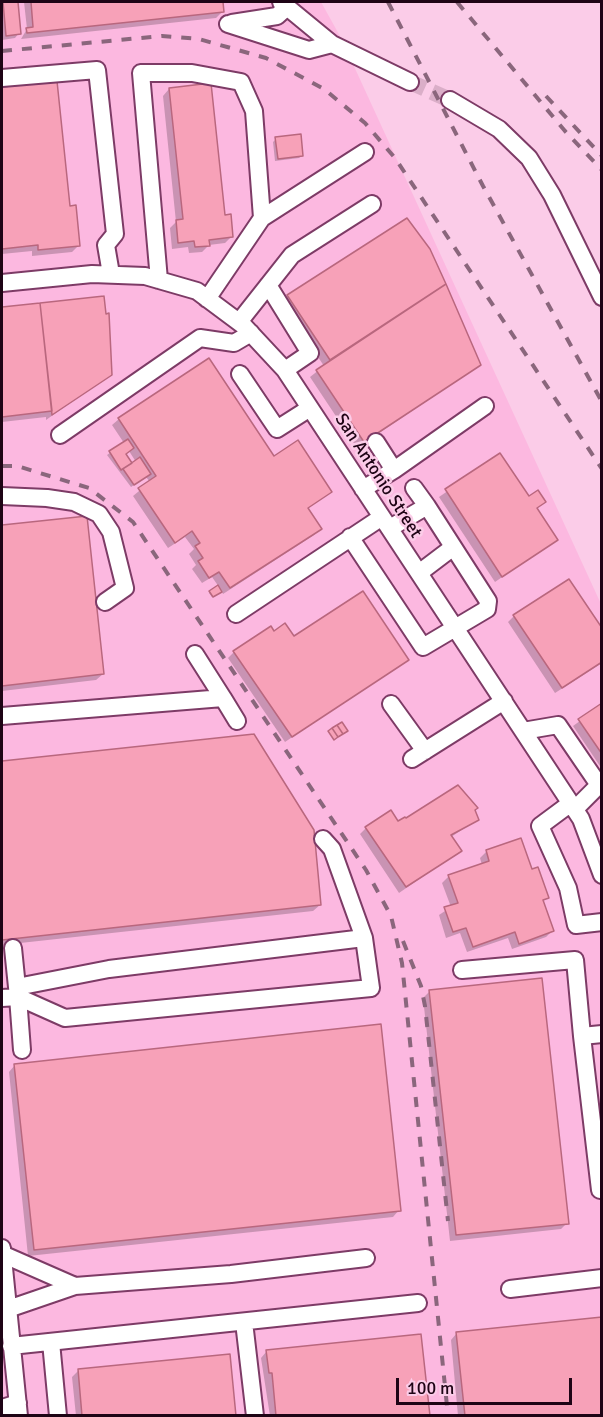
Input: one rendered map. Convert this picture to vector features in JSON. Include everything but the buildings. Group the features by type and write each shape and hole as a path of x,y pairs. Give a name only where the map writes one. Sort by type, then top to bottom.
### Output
{"street":[{"path":"332,44 309,50 228,24 278,16 284,4 332,44 410,82"},
{"path":"2,78 97,70 115,234 105,245 111,274"},
{"path":"159,280 141,73 192,73 241,82 254,111 262,218"},
{"path":"450,100 499,129 529,158 552,195 602,297"},
{"path":"207,299 262,218 365,153"},
{"path":"60,435 200,338 234,343 268,285 292,255 372,204"},
{"name":"San Antonio Street","path":"2,283 92,274 145,276 197,291 245,327 285,370 573,806 581,819 601,870"},
{"path":"268,285 310,353 285,370"},
{"path":"240,374 277,429 310,408"},
{"path":"363,489 485,406"},
{"path":"376,442 394,470"},
{"path":"350,537 423,647 487,609 488,601 414,488"},
{"path":"2,496 65,501 99,514 111,532 125,588 105,602"},
{"path":"236,614 350,537 427,506"},
{"path":"419,573 453,548"},
{"path":"195,654 237,721"},
{"path":"2,716 223,698"},
{"path":"391,704 419,755 504,701"},
{"path":"523,730 558,725 600,787 540,826 568,888 576,926 602,922"},
{"path":"12,994 65,1018 371,988 364,938 332,849 323,838"},
{"path":"12,994 109,969 364,938"},
{"path":"13,948 12,994 22,1050"},
{"path":"462,970 574,960 599,1159 600,1190"},
{"path":"582,1035 602,1034"},
{"path":"2,1248 4,1291 8,1309 6,1328 11,1346 13,1409"},
{"path":"2,1254 75,1286"},
{"path":"8,1309 75,1286 231,1274 366,1258"},
{"path":"510,1288 602,1278"},
{"path":"11,1346 418,1304"},
{"path":"244,1322 255,1416"},
{"path":"51,1342 58,1416"}],"shaded area":[{"path":"2,2 321,2 341,38 601,604 601,1415 2,1416"}],"tunnel":[{"path":"410,82 450,100"}],"railway":[{"path":"388,2 483,186 602,402"},
{"path":"457,2 565,131 602,170"},
{"path":"2,51 162,36 199,39 266,58 324,89 365,123 395,158 602,469"},
{"path":"546,96 602,156"},
{"path":"2,466 17,466 89,488 133,522 366,870 391,916 402,963 448,1416"},
{"path":"403,941 421,986 425,1006 448,1221"}]}
